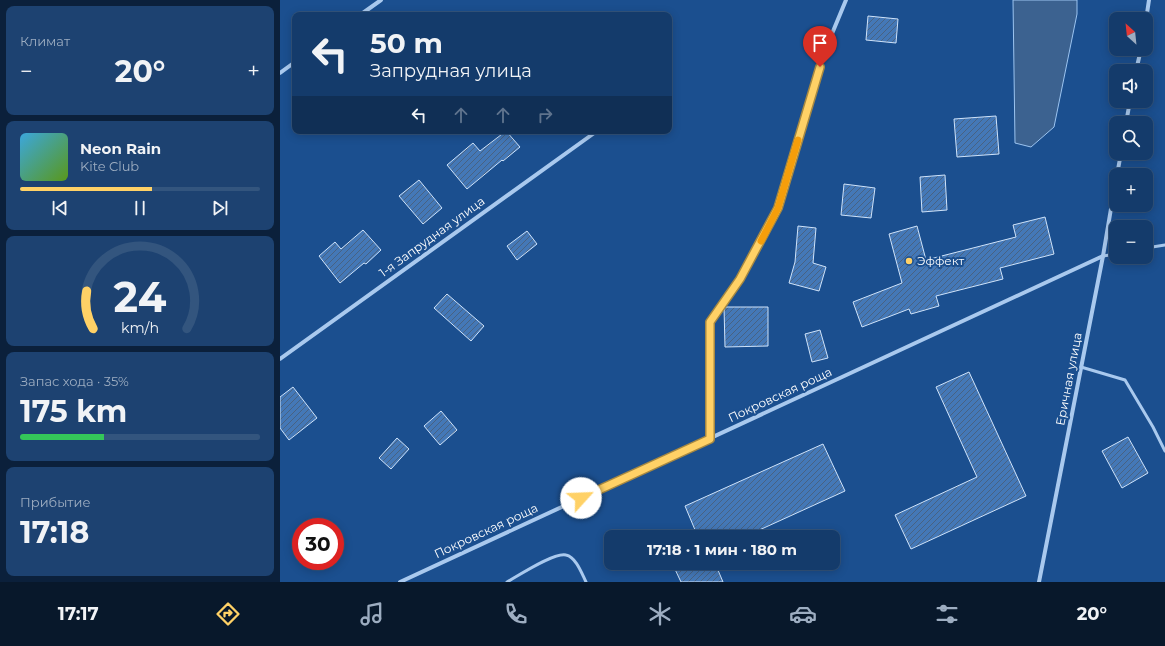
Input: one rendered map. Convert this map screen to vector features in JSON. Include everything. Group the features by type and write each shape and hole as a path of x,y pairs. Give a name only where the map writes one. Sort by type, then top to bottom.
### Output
{"street":[{"path":"364,12 381,0"},
{"path":"710,439 710,322 740,279 778,208 824,53 846,0"},
{"path":"1147,12 1149,0"},
{"path":"280,73 292,64"},
{"name":"1-я Запрудная улица","path":"280,359 593,134"},
{"name":"Еричная улица","path":"1039,582 1110,212"},
{"name":"Покровская роща","path":"400,582 1103,256"}],"lane":[{"path":"1153,247 1165,245"},
{"path":"1103,256 1109,255"},
{"path":"1081,367 1126,380 1165,451"},
{"path":"507,582 554,556 566,555 574,560 586,582"}],"water":[{"path":"1013,0 1077,0 1077,14 1054,127 1031,147 1015,143"}],"building":[{"path":"868,16 898,19 896,43 866,40"},
{"path":"996,116 999,154 957,157 954,119"},
{"path":"502,134 509,134 520,147 467,189 447,165 473,143 480,151"},
{"path":"945,175 947,210 922,212 920,177"},
{"path":"419,180 442,208 423,224 399,196"},
{"path":"844,184 875,188 871,218 841,215"},
{"path":"1045,217 1054,254 1000,268 1003,279 936,296 939,306 911,314 909,309 862,327 853,302 902,283 889,234 917,226 926,260 1016,237 1013,225"},
{"path":"798,226 816,228 813,263 826,267 819,291 789,283 795,262"},
{"path":"363,230 381,250 366,264 364,263 340,283 319,256 335,242 341,249"},
{"path":"527,231 537,244 517,260 507,246"},
{"path":"447,294 484,326 471,341 434,308"},
{"path":"724,307 768,307 768,346 725,347"},
{"path":"820,330 828,358 812,362 805,334"},
{"path":"969,372 1026,496 911,549 895,515 977,477 936,387"},
{"path":"293,387 317,418 289,440 280,428 280,397"},
{"path":"441,411 457,430 440,445 424,426"},
{"path":"1128,437 1148,473 1122,488 1102,451"},
{"path":"397,438 409,449 391,469 379,458"},
{"path":"823,444 845,491 759,530 695,530 685,506"},
{"path":"675,570 718,570 723,582 681,582"}],"slow traffic":[{"path":"761,241 778,208 798,140"}],"place":[{"name":"Эффект","path":"909,261"}],"route":[{"path":"581,498 710,439 710,322 740,279 778,208 820,67"}]}
